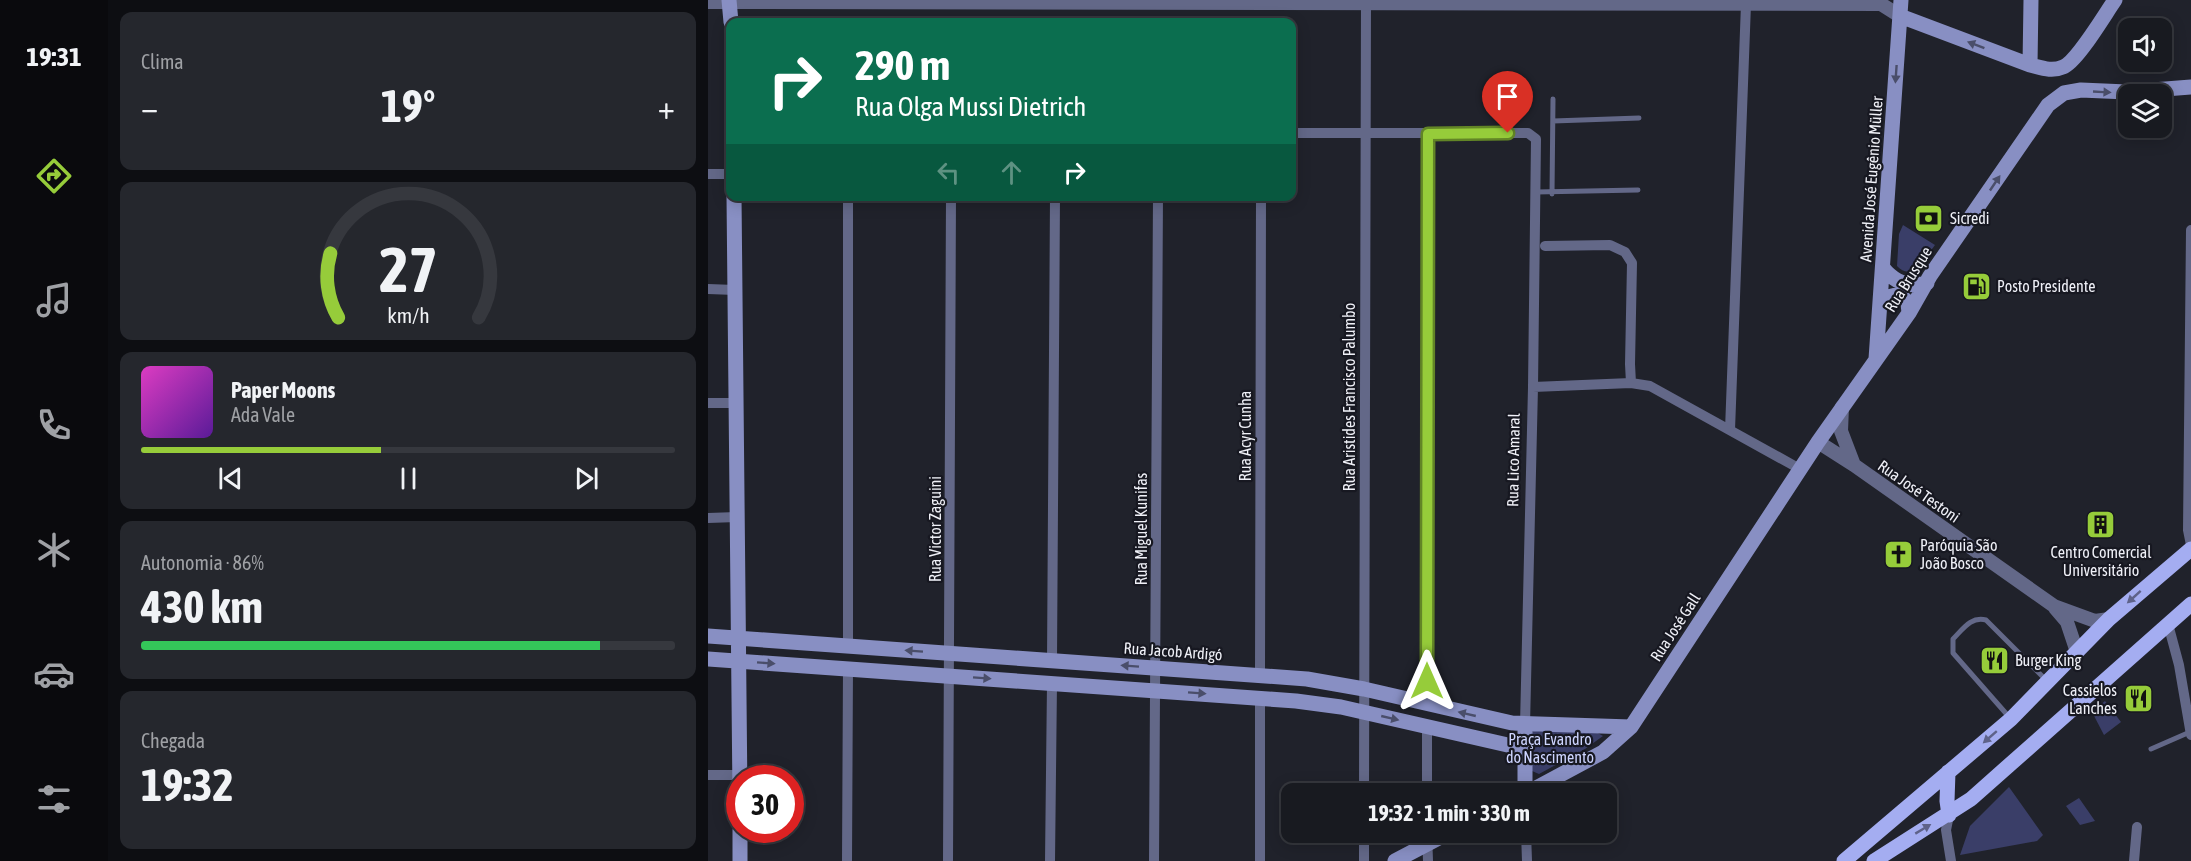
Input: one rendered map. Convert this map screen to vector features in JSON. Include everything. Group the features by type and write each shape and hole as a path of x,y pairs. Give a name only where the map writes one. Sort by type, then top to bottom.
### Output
{"main road":[{"path":"2030,65 2031,0"},
{"path":"1900,8 2030,65 2051,70 2065,67 2075,57 2115,0"},
{"path":"729,1 731,18"},
{"name":"Avenida José Eugênio Müller","path":"1876,359 1900,8"},
{"name":"Rua Brusque","path":"1818,442 1909,313 1930,276 2048,105 2064,93 2081,90 2127,92 2191,87"},
{"path":"734,201 739,765"},
{"path":"1883,268 1893,278 1906,284 1927,283"},
{"path":"1881,306 1886,298 1901,296 1908,303 1909,313"},
{"name":"Rua José Gall","path":"1545,783 1603,752 1631,727 1818,442"},
{"path":"1844,861 2011,719 2109,619 2191,547"},
{"path":"1874,861 1971,799 2191,604"},
{"name":"Rua Jacob Ardigó","path":"708,636 1320,681 1525,725 1631,727"},
{"path":"708,658 1319,703 1525,749"},
{"name":"Rua Lico Amaral","path":"1525,725 1525,783"},
{"path":"1948,772 1949,815"},
{"path":"740,843 740,861"},
{"path":"1395,861 1420,843"}],"street":[{"path":"708,2 1881,4 1900,8"},
{"name":"Rua Aristides Francisco Palumbo","path":"1364,783 1366,2"},
{"path":"1730,430 1746,4"},
{"path":"1296,133 1428,134 1427,704"},
{"name":"Rua Lico Amaral","path":"1428,134 1528,133 1534,135 1537,141 1525,725"},
{"path":"708,174 726,174"},
{"path":"848,201 848,646"},
{"name":"Rua Victor Zaguini","path":"948,861 951,201"},
{"path":"1052,661 1055,201"},
{"name":"Rua Miguel Kunifas","path":"1154,861 1158,201"},
{"name":"Rua Acyr Cunha","path":"1260,676 1261,201"},
{"path":"2191,230 2188,530 2191,547"},
{"path":"1545,246 1610,245 1625,252 1632,263 1631,383"},
{"path":"708,289 735,290"},
{"path":"1533,387 1631,383 1650,386 1800,469"},
{"path":"708,403 736,403"},
{"name":"Rua José Testoni","path":"1842,407 1841,431 1854,465"},
{"name":"Rua José Testoni","path":"1818,442 2054,606 2095,621 2109,619"},
{"path":"708,518 737,517"},
{"name":"Rua José Testoni","path":"2054,606 2067,622 2077,652"},
{"path":"2168,624 2179,665 2191,733"},
{"path":"847,861 848,668"},
{"path":"1050,861 1052,683"},
{"path":"1260,697 1260,861"},
{"path":"1427,726 1427,783"},
{"path":"708,775 726,775"},
{"path":"1949,815 1946,830 1951,861"},
{"path":"2134,861 2137,827"},
{"path":"1364,843 1364,861"},
{"path":"1427,843 1428,861"},
{"path":"1526,843 1527,861"}],"lane":[{"path":"1552,194 1553,99"},
{"path":"1553,121 1639,118"},
{"path":"1536,192 1552,194 1638,190"},
{"path":"2011,719 1953,653 1953,639 1973,620 1980,618 1986,620 2048,683"},
{"path":"2151,749 2191,733"}],"green space":[{"path":"1903,225 1935,245 1914,270 1903,270 1897,266 1899,234"},
{"path":"2105,701 2121,722 2104,735 2092,712"},
{"name":"Praça Evandro do Nascimento","path":"1535,730 1596,732 1603,736 1585,749 1539,774 1532,771 1532,732"},
{"path":"2009,787 2043,835 2037,841 1960,855 1970,826"},
{"path":"2079,798 2095,821 2080,825 2066,806"}],"place":[{"name":"Sicredi","path":"1929,218"},
{"name":"Posto Presidente","path":"1976,286"},
{"name":"Centro Comercial Universitário","path":"2101,524"},
{"name":"Paróquia São João Bosco","path":"1899,554"},
{"name":"Burger King","path":"1994,660"},
{"name":"Cassielos Lanches","path":"2138,699"}],"route":[{"path":"1427,681 1428,134 1508,133"}]}
